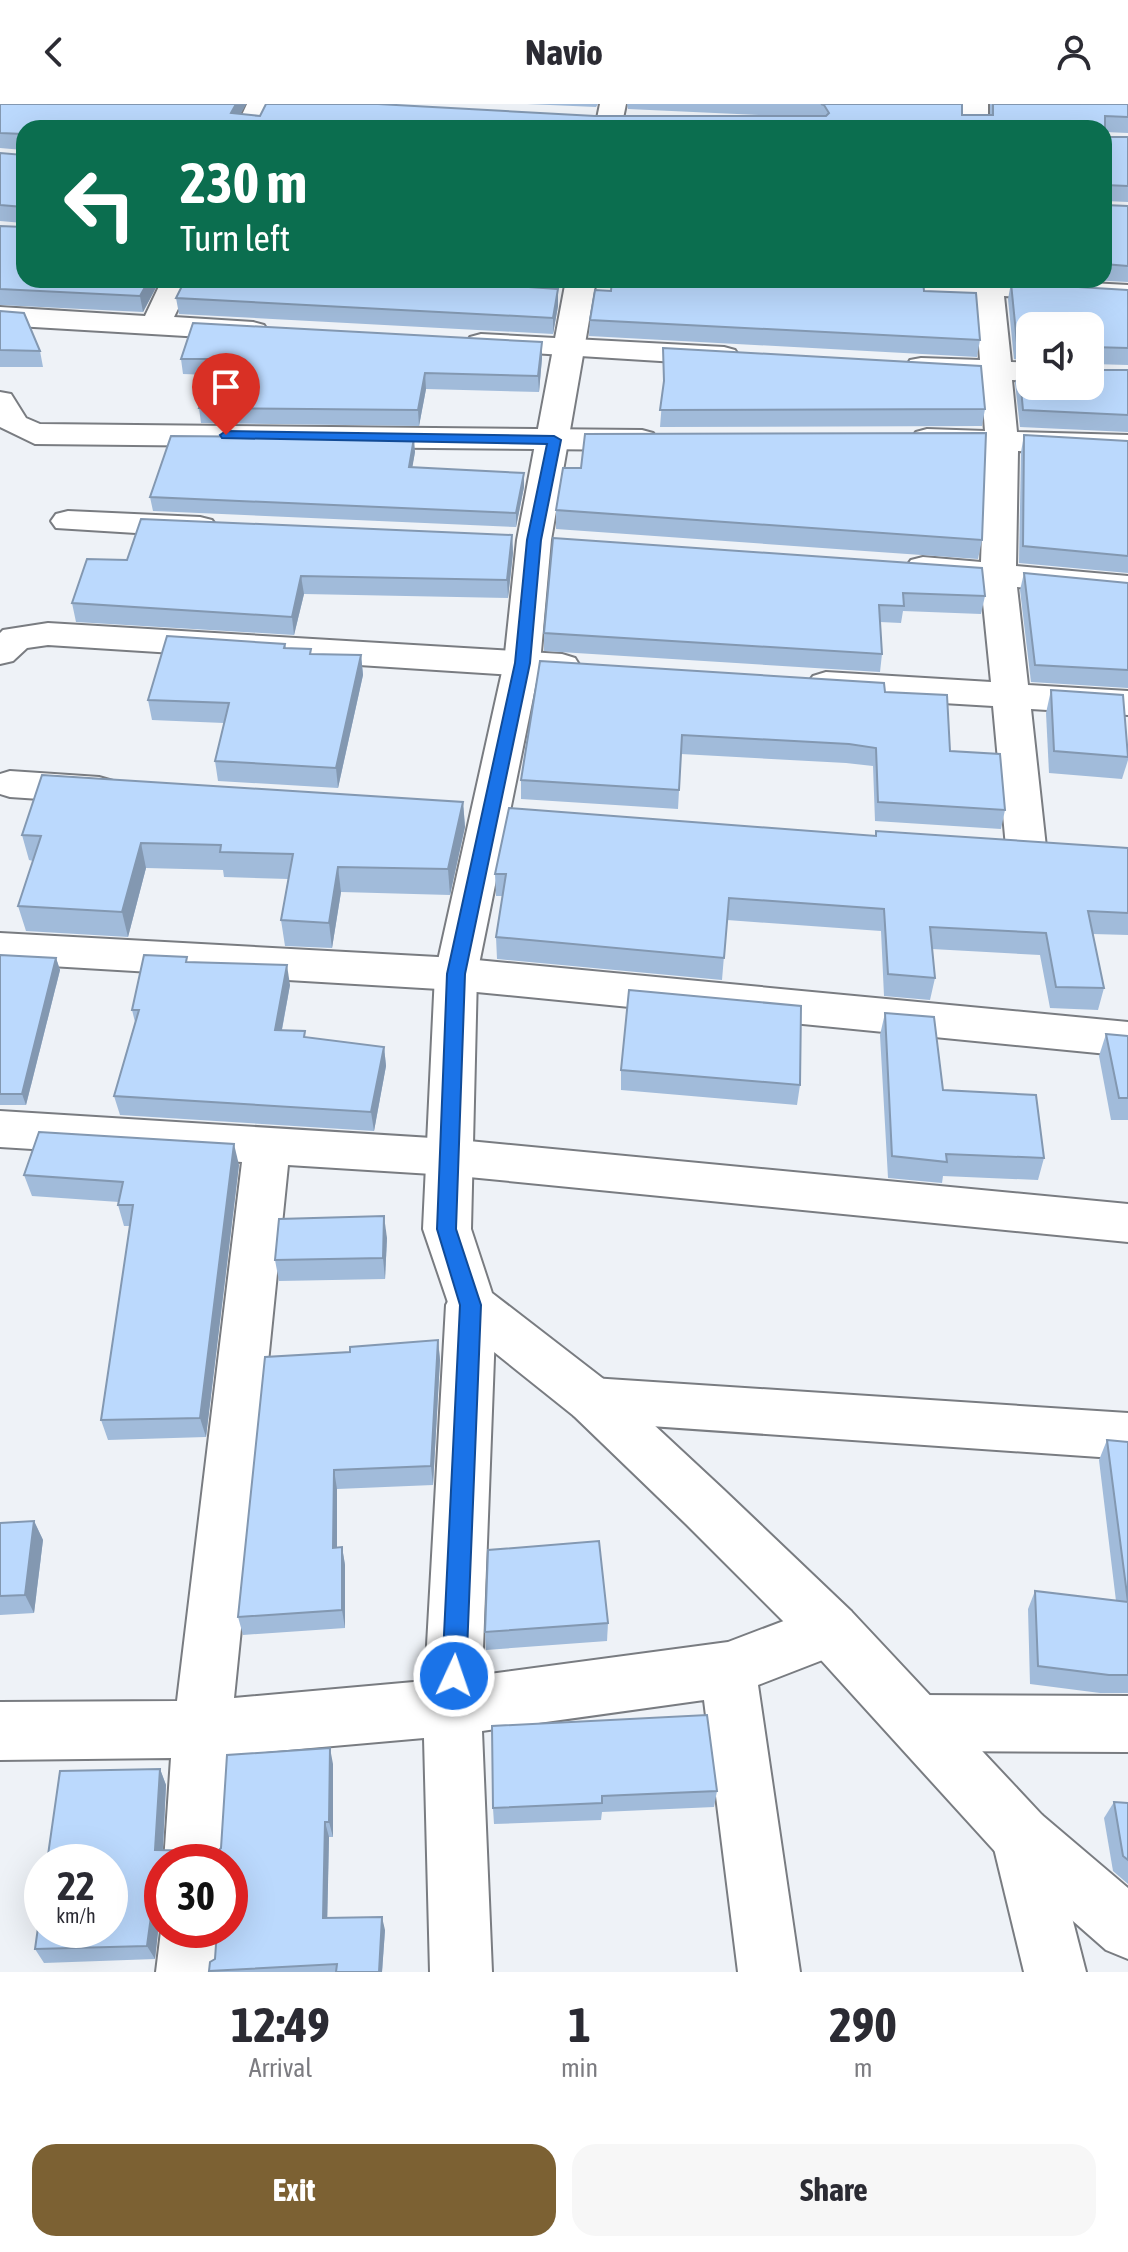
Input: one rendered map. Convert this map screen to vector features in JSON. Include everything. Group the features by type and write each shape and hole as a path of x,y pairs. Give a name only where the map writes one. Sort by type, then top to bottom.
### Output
{"street":[{"path":"579,117 641,120"},
{"path":"155,326 173,288"},
{"path":"461,1972 452,1707 471,1305 447,1229 456,974 522,663 534,541 580,288"},
{"path":"989,288 1002,439 998,574 1025,847"},
{"path":"1052,288 1128,294"},
{"path":"0,316 283,333"},
{"path":"458,342 759,358"},
{"path":"886,365 1016,372"},
{"path":"0,401 14,424 35,434 678,440"},
{"path":"894,439 1002,439 1128,445"},
{"path":"68,521 239,528"},
{"path":"890,564 1128,587"},
{"path":"0,653 16,638 48,634 601,669"},
{"path":"791,681 1128,703"},
{"path":"10,784 134,792"},
{"path":"0,948 456,974 1128,1039"},
{"path":"2,1140 267,1146 448,1157 1128,1223"},
{"path":"195,1844 202,1729 267,1146"},
{"path":"471,1305 592,1400 831,1630 1021,1836 1128,1928"},
{"path":"592,1400 1128,1436"},
{"path":"0,1731 202,1729 452,1707 728,1669 831,1630"},
{"path":"728,1669 769,1972"},
{"path":"918,1723 1128,1724"},
{"path":"1021,1836 1055,1972"},
{"path":"187,1972 189,1948"}],"building":[{"path":"0,104 236,104 231,113 260,116 266,104 378,104 595,116 826,116 829,113 821,104 962,104 962,115 993,115 993,104 1128,104 1128,117 1105,116 1105,120 16,120 16,134 0,133"},
{"path":"1112,137 1128,137 1128,186 1112,185"},
{"path":"0,153 16,154 16,206 0,205"},
{"path":"1112,205 1128,206 1128,266 1112,265"},
{"path":"0,226 16,227 16,288 144,288 140,296 0,289"},
{"path":"181,288 558,289 553,318 176,298"},
{"path":"611,288 924,288 924,291 976,293 980,340 590,320 595,290 611,291"},
{"path":"1012,288 1128,290 1128,348 1104,347 1104,312 1016,312 1016,333"},
{"path":"0,311 24,313 40,351 0,350"},
{"path":"193,323 542,342 538,376 425,373 418,410 199,408 214,359 181,359"},
{"path":"663,348 981,366 985,409 660,410 664,381"},
{"path":"1104,370 1128,370 1128,415 1023,410 1022,400 1104,400"},
{"path":"986,433 982,540 556,510 563,468 581,468 585,434"},
{"path":"1024,435 1128,441 1128,556 1023,546"},
{"path":"171,436 414,438 409,467 524,473 516,513 150,497"},
{"path":"141,519 512,535 507,580 301,576 292,617 72,603 87,559 127,560"},
{"path":"553,538 982,568 985,596 903,593 904,606 879,605 882,654 544,633"},
{"path":"1024,573 1128,583 1128,670 1035,665"},
{"path":"167,636 285,644 284,648 311,649 310,654 361,655 336,768 215,761 229,703 148,700"},
{"path":"540,661 884,683 885,692 947,695 950,751 1000,754 1005,810 878,802 876,748 849,744 682,735 679,790 521,780"},
{"path":"1051,690 1123,695 1128,757 1054,751"},
{"path":"42,775 463,802 448,869 338,867 329,923 281,920 293,854 220,852 221,845 141,843 122,912 18,906 41,836 22,835"},
{"path":"509,808 876,836 876,831 1128,848 1128,913 1088,911 1104,988 1056,987 1046,933 930,927 935,978 888,974 884,909 729,898 724,958 496,937 506,874 495,874"},
{"path":"0,955 56,958 22,1094 0,1094"},
{"path":"144,955 187,957 186,962 287,965 275,1030 305,1031 304,1037 384,1047 371,1112 114,1096 139,1010 132,1010"},
{"path":"629,990 801,1006 800,1085 621,1070"},
{"path":"885,1013 934,1017 943,1090 1036,1095 1044,1158 946,1154 947,1162 892,1156"},
{"path":"1106,1034 1128,1036 1128,1098 1119,1098"},
{"path":"39,1132 234,1144 200,1418 101,1420 133,1205 118,1205 123,1182 24,1175"},
{"path":"384,1216 383,1258 275,1260 279,1219"},
{"path":"438,1340 431,1466 334,1470 333,1548 342,1547 342,1610 238,1617 265,1357 350,1352 350,1347"},
{"path":"1107,1440 1128,1442 1128,1602"},
{"path":"34,1521 25,1595 0,1596 0,1523"},
{"path":"599,1541 608,1623 485,1632 488,1550"},
{"path":"1035,1591 1128,1602 1128,1675 1038,1666"},
{"path":"707,1715 717,1791 602,1796 602,1803 493,1808 492,1726"},
{"path":"330,1748 323,1918 382,1917 379,1972 336,1972 337,1964 209,1971 216,1948 248,1948 248,1844 221,1844 227,1755"},
{"path":"160,1769 155,1844 144,1844 144,1946 128,1947 128,1844 50,1844 60,1771"},
{"path":"1114,1802 1128,1803 1128,1860 1123,1856"}],"route":[{"path":"226,435 554,440 534,540 522,663 456,974 447,1229 471,1305 454,1676"}]}
